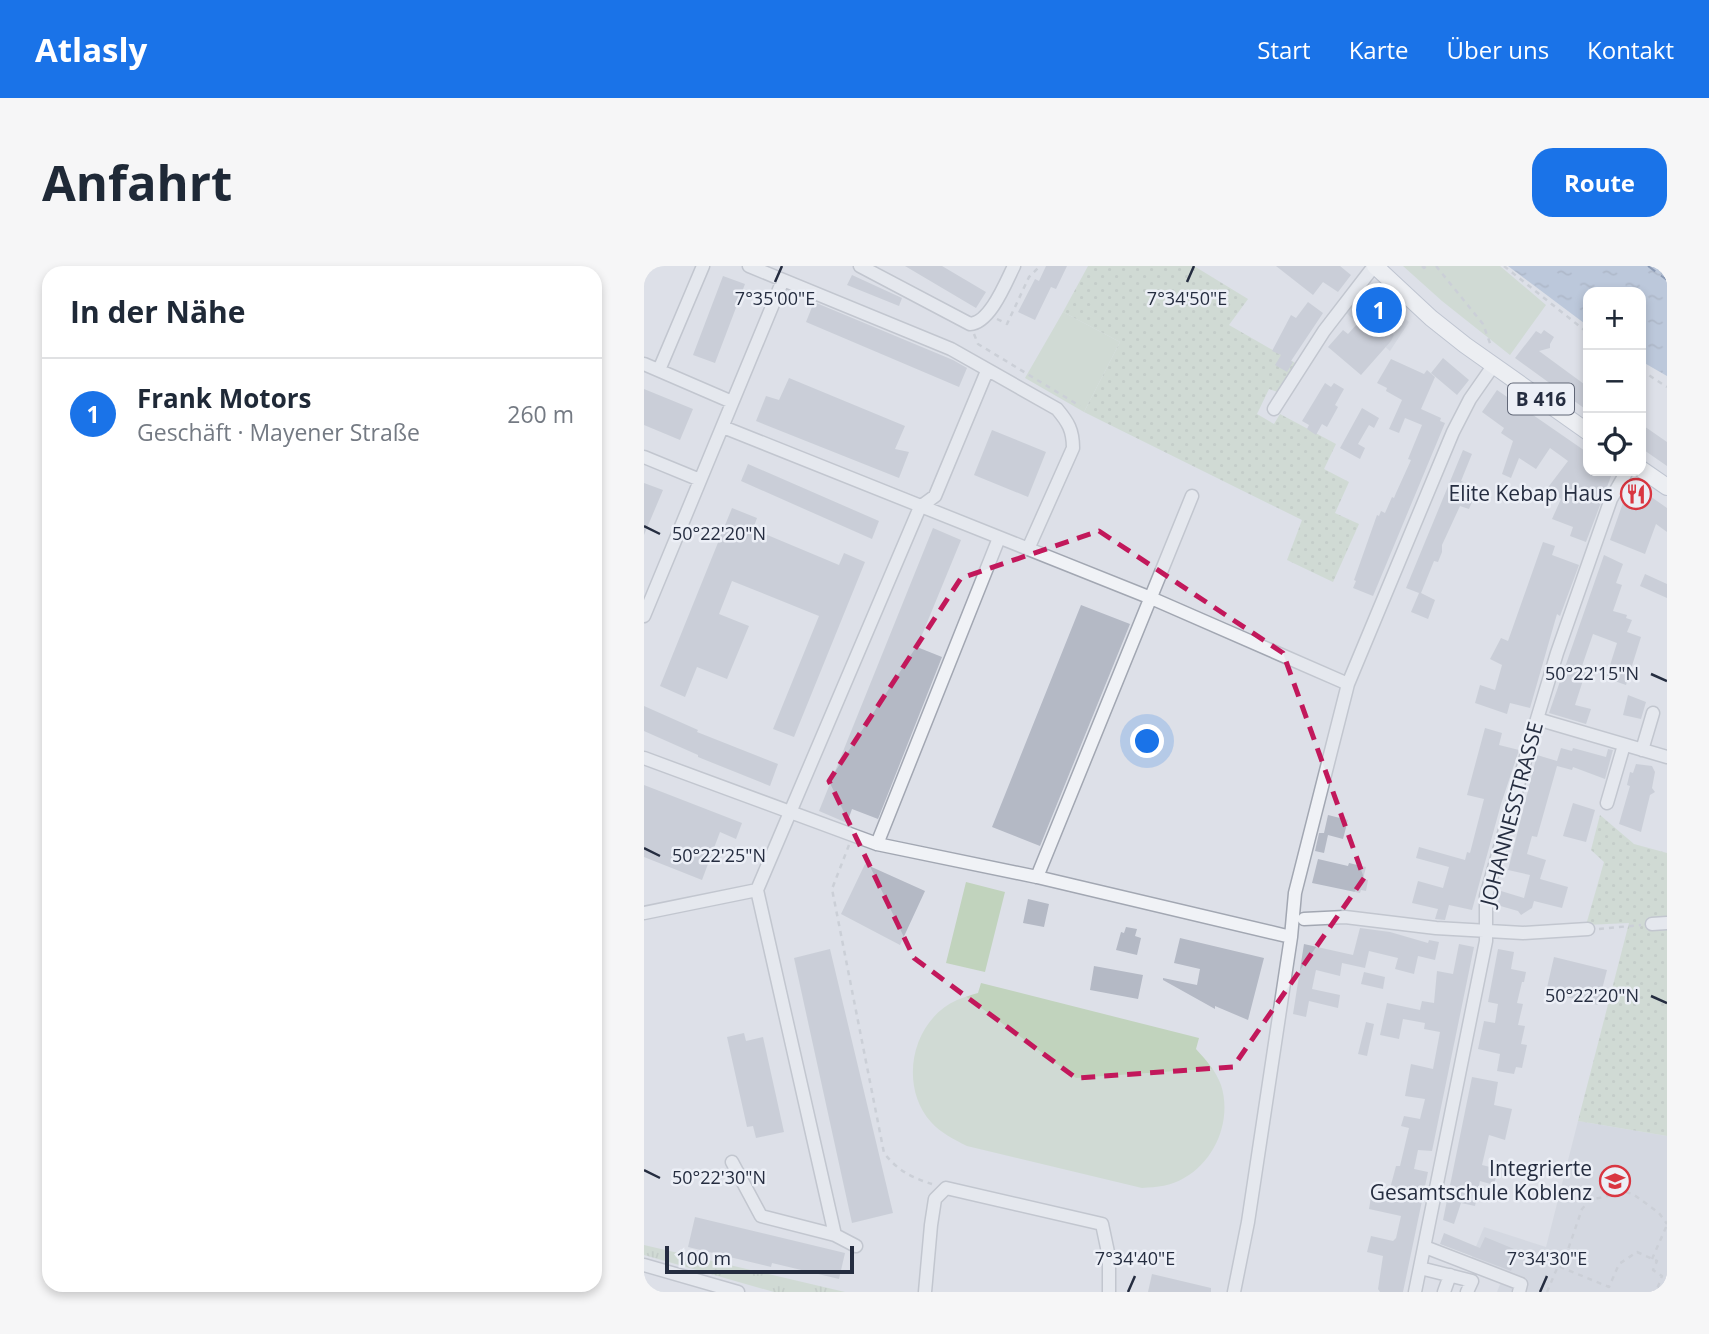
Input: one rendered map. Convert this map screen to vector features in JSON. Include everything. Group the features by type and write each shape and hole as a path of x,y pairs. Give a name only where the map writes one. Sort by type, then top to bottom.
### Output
{"main road":[{"name":"B 416","path":"1374,266 1432,318 1493,366 1583,429"},
{"path":"1646,472 1667,487"}],"street":[{"path":"659,370 703,266"},
{"path":"749,266 951,349 1056,409 1068,422 1073,434 1073,448 1028,549"},
{"path":"860,266 971,324 976,324 988,314 1014,266"},
{"path":"1274,409 1324,331 1374,266"},
{"path":"644,616 783,280"},
{"path":"644,363 732,402"},
{"path":"1234,1292 1248,1222 1291,937 1295,893 1348,684 1452,432 1493,366"},
{"path":"835,1235 757,890 920,507 935,496 988,371"},
{"path":"723,427 1151,597 1348,684"},
{"path":"644,457 701,480"},
{"name":"JOHANNESSTRASSE","path":"1415,1292 1486,941 1486,896 1557,653 1611,499 1624,476"},
{"path":"1037,877 1192,496"},
{"path":"877,844 999,538"},
{"path":"1642,750 1653,713"},
{"path":"1537,719 1667,757"},
{"path":"1607,803 1624,745"},
{"path":"644,758 877,844 1037,877 1291,937"},
{"path":"644,913 757,890"},
{"path":"1304,919 1345,917 1436,928 1523,933 1588,929"},
{"path":"1652,924 1667,923"},
{"path":"732,1162 761,1216 835,1235 856,1246"},
{"path":"926,1292 935,1199 946,1188 1102,1224 1109,1257 1109,1292"},
{"path":"1425,1247 1521,1284 1519,1292"},
{"path":"644,1265 738,1292"},
{"path":"1420,1268 1472,1281 1467,1292"},
{"path":"1444,1292 1450,1275"}],"path":[{"path":"988,314 1007,324 1030,277 1040,266"},
{"path":"1436,266 1483,324 1491,346"},
{"path":"1504,266 1583,329"},
{"path":"971,324 978,344 1080,406"},
{"path":"1646,373 1667,387"},
{"path":"852,835 832,889 884,1153 909,1176 946,1188"},
{"path":"1588,929 1652,924"},
{"path":"1562,1267 1582,1209 1590,1200 1625,1192 1633,1194 1659,1213 1667,1225 1652,1259"},
{"path":"1547,1292 1558,1266 1609,1287 1619,1264 1637,1252 1657,1261 1653,1270 1662,1276 1656,1292"}],"highlighted area":[{"path":"1099,531 1283,653 1364,878 1233,1067 1076,1078 914,958 829,781 961,578"}],"shaded area":[{"path":"1367,283 1409,322 1390,351 1345,312"},
{"name":"Integrierte Gesamtschule Koblenz","path":"1578,1121 1667,1136 1667,1292 1497,1292 1504,1274 1470,1261 1484,1227 1546,1247"}],"green space":[{"path":"1088,266 1194,266 1248,299 1229,325 1297,364 1280,393 1269,389 1257,414 1274,424 1280,414 1336,444 1324,469 1349,482 1335,513 1359,524 1333,582 1287,560 1302,520 1084,412 1120,342 1063,312"},
{"path":"1403,266 1500,266 1546,305 1510,355"},
{"path":"1063,312 1120,342 1084,412 1025,378"},
{"path":"1600,815 1634,844 1667,853 1667,1136 1578,1121 1629,923 1586,925 1604,862 1591,850"},
{"path":"966,882 1005,892 985,972 946,963"},
{"path":"981,983 1199,1038 1196,1049 1216,1075 1224,1098 1223,1125 1213,1150 1205,1161 1179,1181 1164,1186 1142,1188 967,1146 939,1129 921,1107 915,1090 915,1055 929,1022 942,1009 957,1000 978,993"},
{"path":"644,1245 845,1292 774,1292 644,1255"}],"water":[{"path":"1508,266 1667,266 1667,376 1646,364 1646,287 1583,287 1583,322"}],"building":[{"path":"905,266 942,266 986,292 976,308"},
{"path":"1046,266 1067,266 1056,289 1051,287 1035,320 1018,312 1035,279 1039,281"},
{"path":"1276,266 1340,266 1351,275 1338,292 1323,282 1313,295"},
{"path":"852,275 902,298 899,306 847,285"},
{"path":"723,276 745,284 715,363 693,355"},
{"path":"1373,290 1397,312 1384,327 1394,335 1361,375 1328,347 1343,330 1348,334 1368,312 1360,306"},
{"path":"814,302 967,368 959,387 806,322"},
{"path":"1308,302 1323,313 1291,361 1293,362 1287,372 1275,365 1281,355 1272,351 1291,315 1296,318"},
{"path":"1544,330 1554,337 1550,348 1539,351 1583,383 1583,407 1515,358 1536,331 1541,334"},
{"path":"1443,358 1469,380 1457,395 1431,373"},
{"path":"1391,359 1424,374 1427,370 1435,377 1421,409 1441,418 1440,421 1445,423 1373,596 1353,588 1356,581 1354,580 1377,515 1379,516 1381,511 1385,513 1392,497 1394,498 1411,460 1408,459 1422,425 1405,418 1399,433 1389,429 1402,400 1377,383"},
{"path":"789,378 905,426 895,449 909,452 899,478 756,421 766,396 779,400"},
{"path":"1325,383 1331,387 1334,383 1344,389 1327,427 1322,424 1316,435 1307,429 1309,425 1302,421"},
{"path":"644,389 693,409 680,440 644,425"},
{"path":"1497,390 1583,450 1583,476 1611,476 1586,542 1570,536 1573,527 1552,519 1561,499 1546,490 1568,461 1550,448 1536,469 1519,458 1511,478 1502,474 1513,441 1501,433 1504,428 1482,412"},
{"path":"1362,408 1379,418 1374,428 1369,425 1358,444 1365,448 1360,459 1340,448"},
{"path":"1646,427 1667,442 1667,466 1646,451"},
{"path":"992,430 1046,452 1028,497 974,475"},
{"path":"1463,450 1472,454 1461,481 1478,488 1469,509 1460,506 1442,545 1438,562 1434,561 1421,593 1435,600 1428,619 1411,612 1419,593 1406,588"},
{"path":"748,464 879,521 872,539 741,481"},
{"path":"644,483 663,490 644,535"},
{"path":"1637,487 1667,508 1667,532 1656,524 1645,554 1610,540 1625,497 1631,489"},
{"path":"732,508 757,518 753,529 839,565 844,553 865,562 794,737 773,729 819,616 732,581 719,614 749,626 727,679 697,667 685,697 660,686"},
{"path":"933,528 961,540 917,647 942,657 878,819 852,809 847,823 819,811"},
{"path":"1543,542 1555,546 1552,555 1579,565 1560,616 1557,614 1530,708 1510,703 1507,714 1475,703 1480,685 1495,690 1502,665 1490,659 1501,638 1508,641"},
{"path":"1604,555 1623,564 1616,583 1622,585 1613,611 1627,615 1626,618 1632,620 1627,632 1641,637 1626,685 1606,678 1617,643 1593,634 1581,669 1586,671 1575,705 1591,709 1586,724 1549,713"},
{"path":"1645,574 1667,584 1667,598 1640,586"},
{"path":"1081,605 1130,624 1040,846 992,827"},
{"path":"1628,695 1646,702 1641,719 1623,715"},
{"path":"644,706 698,730 697,732 778,764 770,786 698,757 644,731"},
{"path":"1485,728 1502,733 1499,745 1519,750 1472,910 1449,905 1445,920 1435,919 1438,909 1412,903 1418,881 1443,888 1449,867 1416,858 1419,847 1465,860 1467,852 1470,853 1484,799 1467,795"},
{"path":"1561,748 1572,751 1573,748 1606,757 1608,749 1613,750 1605,779 1573,767 1572,770 1557,766 1537,837 1532,836 1527,854 1546,860 1540,879 1568,887 1562,908 1534,901 1532,908 1521,915 1518,911 1497,905 1501,891 1524,898 1530,875 1508,870 1537,755 1557,761"},
{"path":"1636,764 1652,766 1655,772 1652,788 1655,792 1650,795 1641,832 1619,824 1630,786 1627,785 1630,772 1633,773"},
{"path":"644,785 742,823 736,839 720,832 702,880 644,857"},
{"path":"1573,803 1595,810 1586,842 1563,836"},
{"path":"1328,815 1348,820 1343,839 1328,835 1324,853 1315,851 1319,833 1324,833"},
{"path":"1318,859 1366,867 1363,879 1368,880 1366,891 1361,890 1360,893 1312,883"},
{"path":"865,864 925,891 900,945 841,914"},
{"path":"1028,899 1049,904 1044,927 1023,923"},
{"path":"1126,927 1137,929 1135,936 1141,938 1137,955 1116,950 1121,932 1124,933"},
{"path":"1360,928 1390,932 1428,943 1429,940 1439,942 1435,960 1418,956 1414,974 1395,969 1398,958 1369,951 1365,968 1342,963 1340,976 1316,970 1312,989 1340,995 1338,1008 1309,1001 1306,1017 1293,1014 1304,944 1353,955"},
{"path":"1180,938 1264,958 1248,1020 1215,1006 1215,1009 1163,980 1197,985 1200,969 1174,963"},
{"path":"1459,944 1474,947 1432,1151 1418,1150 1414,1169 1428,1172 1403,1292 1380,1292 1378,1289 1383,1256 1367,1252 1371,1236 1393,1241 1401,1216 1369,1209 1371,1197 1387,1200 1396,1166 1400,1166 1409,1128 1401,1126 1404,1116 1420,1119 1425,1099 1405,1096 1411,1064 1433,1069 1440,1032 1424,1029 1425,1023 1403,1019 1399,1039 1380,1035 1387,1003 1420,1010 1422,1001 1434,1003 1437,971 1453,974"},
{"path":"830,949 893,1213 852,1223 794,958"},
{"path":"1498,949 1514,952 1511,969 1526,972 1517,1003 1523,1004 1518,1025 1525,1026 1521,1044 1527,1045 1522,1068 1516,1067 1514,1074 1497,1071 1500,1054 1478,1049 1484,1021 1495,1023 1498,1004 1488,1002"},
{"path":"1554,957 1607,970 1598,1005 1546,992"},
{"path":"1094,966 1143,975 1138,999 1090,990"},
{"path":"1364,972 1385,977 1383,989 1361,984"},
{"path":"1366,1022 1374,1024 1367,1056 1358,1054"},
{"path":"744,1033 746,1041 763,1037 784,1132 756,1138 753,1126 747,1127 727,1037"},
{"path":"1472,1077 1498,1082 1494,1105 1512,1109 1505,1140 1489,1135 1482,1165 1498,1169 1494,1185 1480,1181 1475,1206 1461,1203 1454,1224 1443,1220"},
{"path":"695,1217 845,1253 839,1279 772,1263 771,1267 688,1247"},
{"path":"1444,1233 1480,1248 1485,1237 1519,1251 1511,1271 1440,1244"},
{"path":"1152,1274 1211,1288 1211,1292 1148,1292"}],"ferry route":[{"path":"1648,266 1667,280"}],"place":[{"name":"Frank Motors","path":"1379,310"},
{"name":"Elite Kebap Haus","path":"1636,494"},
{"name":"Integrierte Gesamtschule Koblenz","path":"1615,1181"}]}
